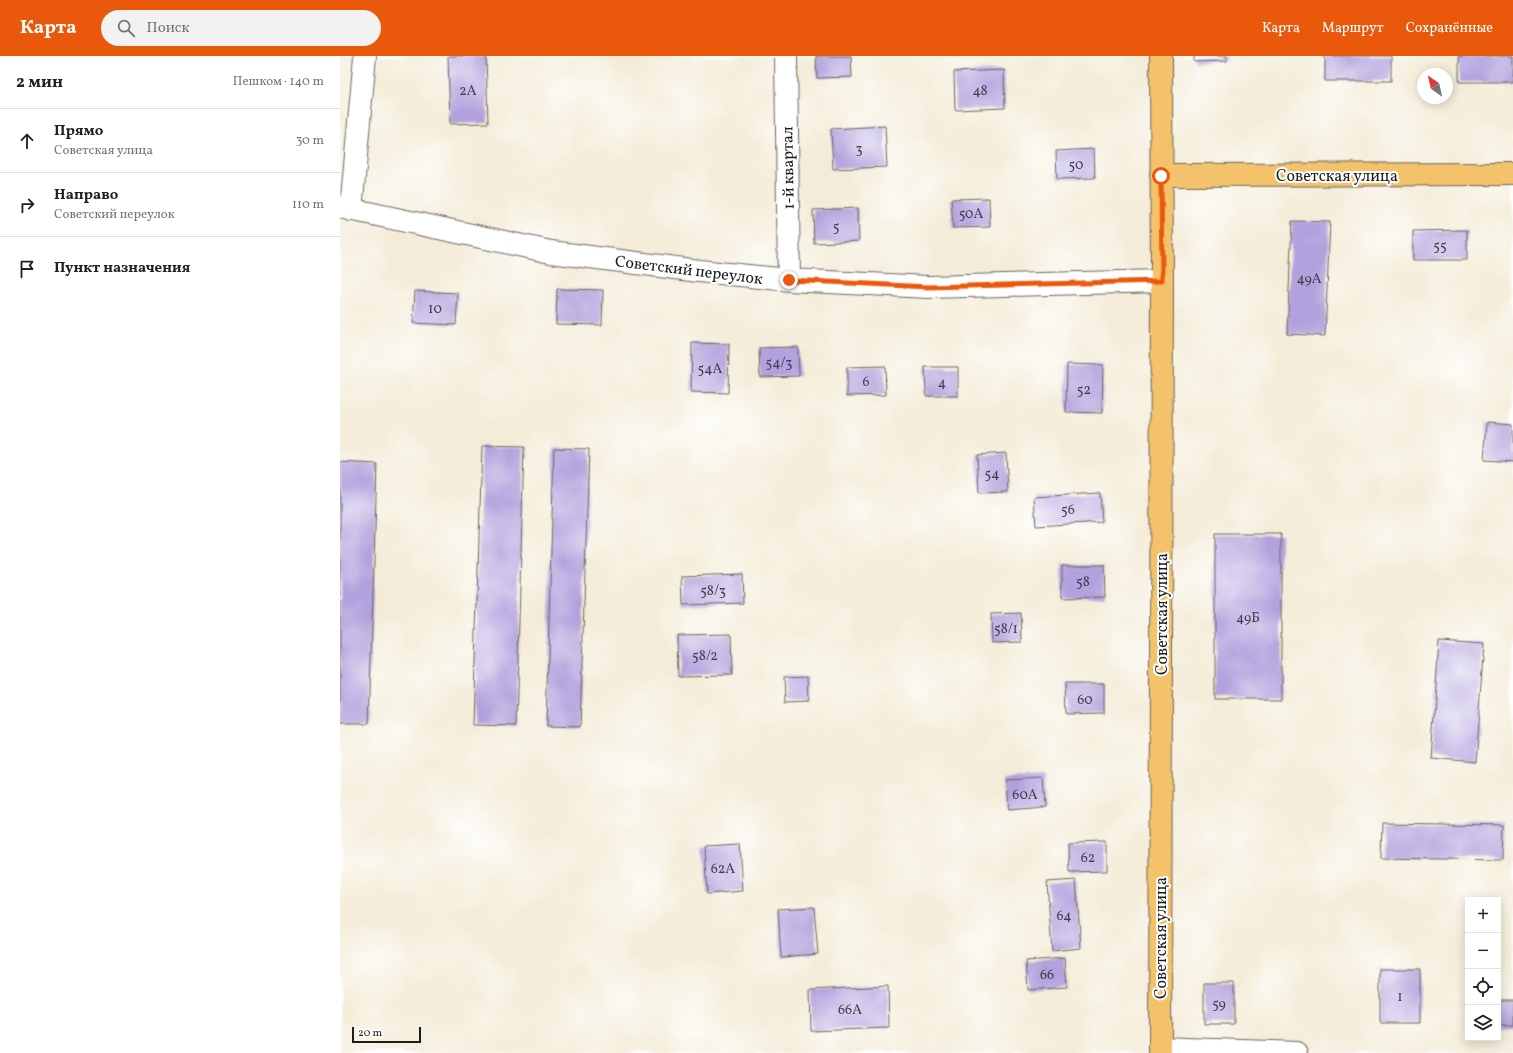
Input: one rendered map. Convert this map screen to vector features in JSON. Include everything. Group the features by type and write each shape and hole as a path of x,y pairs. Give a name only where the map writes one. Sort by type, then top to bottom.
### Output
{"main road":[{"name":"Советская улица","path":"1160,1051 1162,281 1161,56"},
{"name":"Советская улица","path":"1161,176 1513,174"}],"street":[{"path":"346,208 365,56"},
{"name":"1-й квартал","path":"786,56 789,280"},
{"name":"Советский переулок","path":"346,208 551,252 699,271 789,280 928,287 1162,281"},
{"path":"1160,1051 1297,1053"}],"building":[{"path":"448,56 486,56 488,123 450,124"},
{"path":"816,56 851,56 852,77 817,78"},
{"path":"1194,56 1227,56 1227,61 1194,62"},
{"path":"1325,56 1391,56 1391,81 1325,81"},
{"path":"1459,56 1513,56 1513,82 1459,82"},
{"path":"1004,70 1005,108 955,110 954,72"},
{"path":"885,126 887,167 833,169 831,129"},
{"path":"1094,149 1095,178 1057,179 1056,151"},
{"path":"989,198 990,227 953,228 951,199"},
{"path":"858,208 859,241 814,243 813,210"},
{"path":"1292,221 1330,222 1325,336 1287,334"},
{"path":"1467,230 1467,260 1413,260 1413,231"},
{"path":"557,289 603,290 602,325 556,324"},
{"path":"415,291 458,293 456,325 413,323"},
{"path":"692,343 729,344 728,393 691,392"},
{"path":"798,347 799,376 760,377 759,348"},
{"path":"1067,364 1103,365 1102,413 1066,412"},
{"path":"885,366 886,395 847,396 847,367"},
{"path":"925,367 958,367 958,396 926,396"},
{"path":"1487,422 1513,424 1513,462 1484,460"},
{"path":"482,446 524,447 516,726 473,725"},
{"path":"554,448 589,449 580,727 546,726"},
{"path":"1006,453 1008,492 979,493 977,455"},
{"path":"340,462 377,464 369,724 340,724"},
{"path":"1100,493 1102,522 1036,526 1034,497"},
{"path":"1215,534 1281,534 1281,699 1215,699"},
{"path":"1062,565 1104,565 1105,597 1062,598"},
{"path":"742,574 743,603 683,605 682,576"},
{"path":"1021,613 1022,642 992,643 991,614"},
{"path":"731,634 732,675 678,676 677,635"},
{"path":"1439,641 1484,644 1475,762 1431,758"},
{"path":"808,676 809,701 785,702 784,677"},
{"path":"1065,684 1104,684 1104,713 1066,714"},
{"path":"1043,778 1045,807 1007,810 1005,780"},
{"path":"1382,823 1504,825 1503,860 1381,858"},
{"path":"1107,842 1107,871 1069,872 1068,843"},
{"path":"740,844 743,891 707,894 704,846"},
{"path":"1076,880 1081,948 1052,951 1047,882"},
{"path":"814,907 818,954 781,957 778,909"},
{"path":"1065,958 1067,987 1028,990 1026,961"},
{"path":"1380,969 1420,969 1420,1023 1380,1023"},
{"path":"1204,983 1234,983 1234,1024 1204,1024"},
{"path":"888,986 889,1028 811,1031 810,990"},
{"path":"1501,1000 1513,1000 1513,1025 1501,1026"}],"route":[{"path":"789,280 928,287 1162,281 1161,176"}]}
